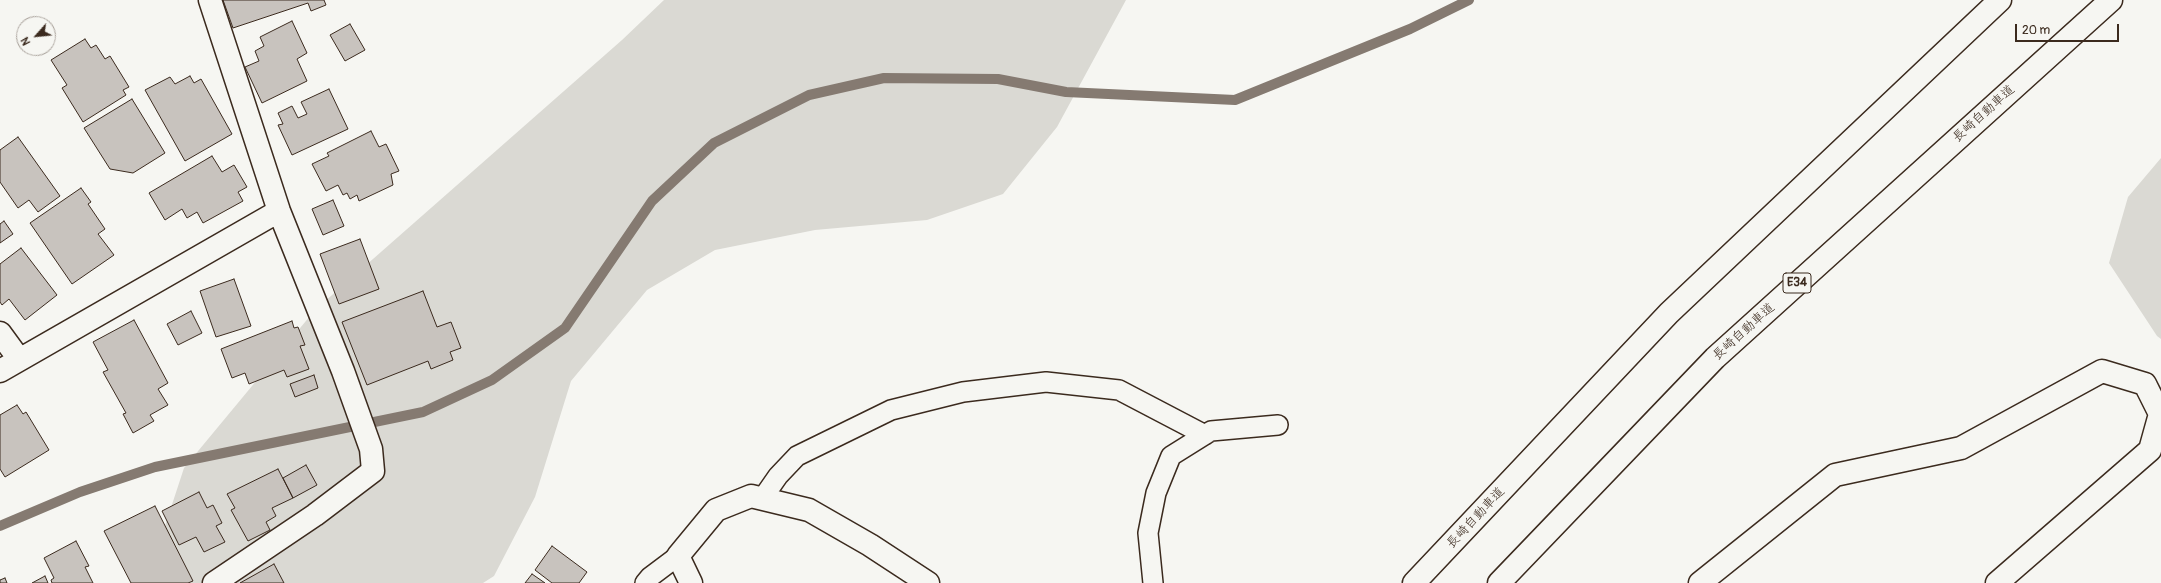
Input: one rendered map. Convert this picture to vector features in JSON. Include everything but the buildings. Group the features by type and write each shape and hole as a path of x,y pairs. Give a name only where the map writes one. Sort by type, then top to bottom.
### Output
{"main road":[{"path":"210,0 279,210 343,371 371,449 374,471 315,515 214,583"},
{"name":"長崎自動車道","path":"1414,583 1669,312 2000,0"},
{"name":"長崎自動車道","path":"1499,583 1715,358 2111,0"},
{"path":"0,371 279,210"},
{"path":"0,334 19,359"},
{"path":"1700,583 1835,475 1961,448 2102,371 2145,384 2160,414 2150,450 1997,583"},
{"path":"691,583 678,556 716,510 751,496 809,510 870,545 928,583"}],"lane":[{"path":"762,499 778,476 797,456 891,410 963,392 1046,382 1119,390 1205,434"},
{"path":"1153,583 1148,533 1156,493 1171,456 1211,431 1278,425"},
{"path":"645,583 650,577 678,556"}],"shaded area":[{"path":"664,0 1126,0 1057,127 1003,194 927,220 815,230 715,250 647,290 571,381 535,497 494,576 483,583 160,583 161,538 184,468 315,310 622,40"},
{"path":"2161,158 2161,339 2157,336 2109,263 2128,197"}],"waterway":[{"path":"0,526 80,492 155,467 423,412 492,380 565,328 652,201 714,143 809,95 884,78 998,79 1066,92 1235,100 1410,29 1469,0"}]}
